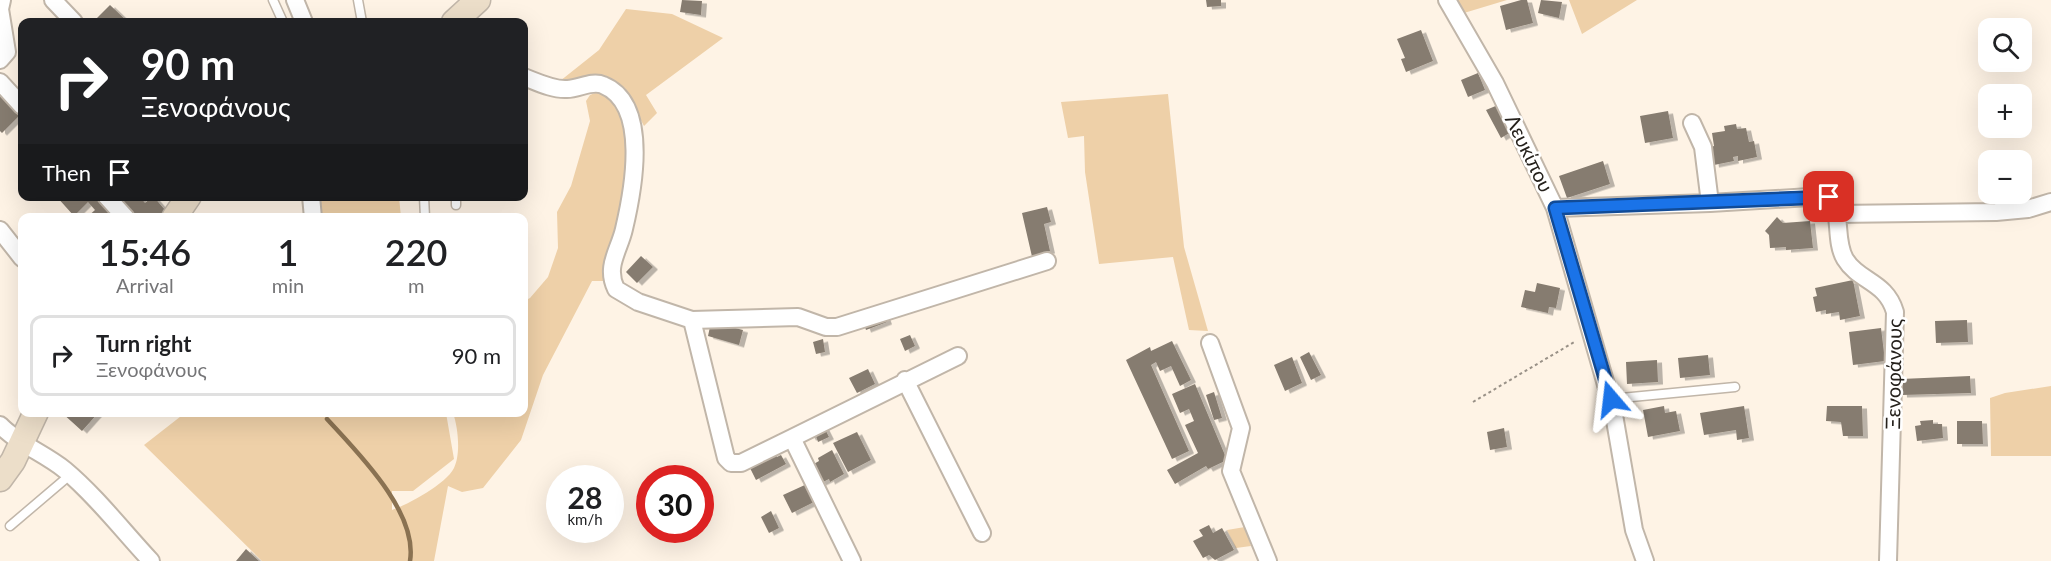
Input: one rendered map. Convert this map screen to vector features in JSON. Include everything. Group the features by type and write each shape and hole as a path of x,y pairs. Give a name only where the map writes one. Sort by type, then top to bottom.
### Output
{"street":[{"path":"0,60 7,52 0,9 2,0"},
{"path":"53,0 70,18"},
{"path":"295,0 302,18"},
{"path":"458,18 478,0"},
{"name":"Λευκίπου","path":"1447,0 1496,83 1555,208 1611,399 1634,530 1645,561"},
{"path":"528,78 559,89 601,84 609,88 625,106 634,135 634,165 628,209 621,238 612,261 611,276 616,289 627,297 692,320 804,317 826,327 837,327 1047,261"},
{"path":"0,82 18,102"},
{"path":"1692,123 1703,147 1710,203"},
{"path":"1555,208 1710,203 1826,196 1833,200 1836,214 1996,212 2051,202"},
{"path":"111,201 121,213"},
{"name":"Ξενοφάνους","path":"1836,214 1841,246 1847,262 1884,291 1895,312 1888,561"},
{"path":"0,230 18,253"},
{"path":"692,320 726,458 731,463 741,463 905,380 958,356"},
{"path":"1210,343 1241,428 1231,471 1268,561"},
{"path":"905,380 982,533"},
{"path":"0,479 13,461 34,417"},
{"path":"0,425 22,442 49,457 70,475 151,561"},
{"path":"792,438 852,561"}],"lane":[{"path":"273,0 281,18"},
{"path":"358,0 361,18"},
{"path":"1611,399 1735,387"},
{"path":"10,526 70,475"}],"path":[{"path":"1473,402 1591,332"}],"shaded area":[{"path":"1456,0 1507,0 1464,13"},
{"path":"1569,0 1637,0 1582,34"},
{"path":"626,9 672,14 723,38 646,95 657,113 644,126 628,96 576,82 560,81 599,50"},
{"path":"597,92 606,95 619,107 624,116 631,145 627,185 608,277 605,281 592,281 543,375 521,440 483,488 462,492 448,486 434,561 262,561 144,445 180,417 447,417 454,459 413,491 392,491 392,510 435,487 454,468 458,455 458,440 454,417 528,417 528,299 548,277 558,248 557,212 571,186 590,121 586,101 590,95"},
{"path":"1168,94 1184,247 1208,331 1189,330 1173,257 1099,264 1085,172 1084,136 1068,138 1061,102"},
{"path":"317,201 399,201 401,213 319,213"},
{"path":"2051,386 2051,456 1991,456 1990,398 2005,393"},
{"path":"1245,527 1251,546 1236,548 1227,530"}],"building":[{"path":"682,0 702,1 701,15 680,12"},
{"path":"1206,0 1221,0 1221,6 1207,7"},
{"path":"1527,0 1533,23 1506,30 1500,6"},
{"path":"1541,0 1562,2 1559,18 1538,13"},
{"path":"110,5 124,18 97,18"},
{"path":"1421,30 1433,61 1406,72 1401,59 1405,58 1397,39"},
{"path":"1478,73 1485,90 1468,97 1461,80"},
{"path":"0,92 18,109 18,117 2,133 0,131"},
{"path":"1498,105 1511,132 1501,138 1486,110"},
{"path":"1668,111 1673,138 1645,143 1640,116"},
{"path":"1736,124 1737,129 1746,128 1749,142 1754,141 1757,157 1738,161 1738,156 1733,157 1734,161 1714,165 1711,147 1714,146 1712,133 1725,131 1724,126"},
{"path":"1603,161 1610,184 1567,198 1559,176"},
{"path":"60,201 104,201 115,213 92,213 95,210 88,202 77,213 71,213"},
{"path":"116,201 143,201 145,203 157,201 165,210 163,213 127,213"},
{"path":"1047,207 1051,222 1044,224 1050,251 1042,253 1043,259 1033,261 1022,213"},
{"path":"1777,217 1783,223 1810,221 1813,248 1786,250 1786,247 1770,248 1769,235 1765,231"},
{"path":"641,256 653,267 637,283 626,272"},
{"path":"1853,280 1860,316 1840,320 1839,312 1826,314 1826,310 1816,312 1813,297 1817,296 1815,288"},
{"path":"1537,283 1560,288 1556,308 1549,307 1548,313 1521,307 1525,290 1535,292"},
{"path":"885,316 887,322 866,330 864,324"},
{"path":"1967,320 1968,342 1936,343 1935,321"},
{"path":"711,322 743,330 739,345 708,336"},
{"path":"1881,328 1885,361 1853,365 1849,332"},
{"path":"910,335 915,346 905,351 900,339"},
{"path":"823,339 825,352 816,354 813,342"},
{"path":"1172,341 1191,380 1180,386 1171,366 1160,371 1156,362 1151,365 1189,451 1172,459 1126,360 1150,347 1151,351"},
{"path":"1309,352 1321,375 1311,380 1300,357"},
{"path":"1708,355 1710,375 1680,378 1678,358"},
{"path":"1292,357 1302,383 1285,391 1274,365"},
{"path":"1657,360 1658,382 1627,384 1626,362"},
{"path":"868,369 875,384 857,393 849,378"},
{"path":"1970,376 1971,393 1902,395 1901,379"},
{"path":"1195,384 1227,460 1208,469 1206,466 1175,484 1167,470 1198,453 1185,425 1194,421 1189,409 1180,413 1172,394"},
{"path":"1214,392 1222,418 1214,420 1206,395"},
{"path":"1664,406 1665,413 1676,411 1680,431 1648,437 1643,410"},
{"path":"1744,406 1749,438 1737,440 1736,430 1704,435 1700,413"},
{"path":"1827,406 1862,406 1863,436 1843,436 1841,422 1826,421"},
{"path":"67,417 95,417 82,431"},
{"path":"1933,420 1933,424 1942,424 1943,438 1917,441 1915,426 1921,425 1920,421"},
{"path":"1957,421 1982,421 1983,444 1957,444"},
{"path":"823,425 829,437 818,442 816,436 811,438 808,432"},
{"path":"1504,428 1507,447 1490,450 1487,432"},
{"path":"857,432 871,460 848,472 833,443"},
{"path":"832,450 844,474 830,482 829,479 821,483 812,465 819,461 818,458"},
{"path":"775,453 777,457 781,455 786,464 756,480 749,466"},
{"path":"807,484 816,501 792,513 783,495"},
{"path":"771,511 779,528 769,533 761,517"},
{"path":"1209,525 1213,533 1222,528 1234,550 1215,560 1209,555 1203,558 1193,541 1203,536 1199,530"},
{"path":"246,549 259,561 236,561"}],"waterway":[{"path":"327,419 369,466 395,504 405,523 410,542 410,561"}],"route":[{"path":"1611,399 1555,208 1829,197"}]}
